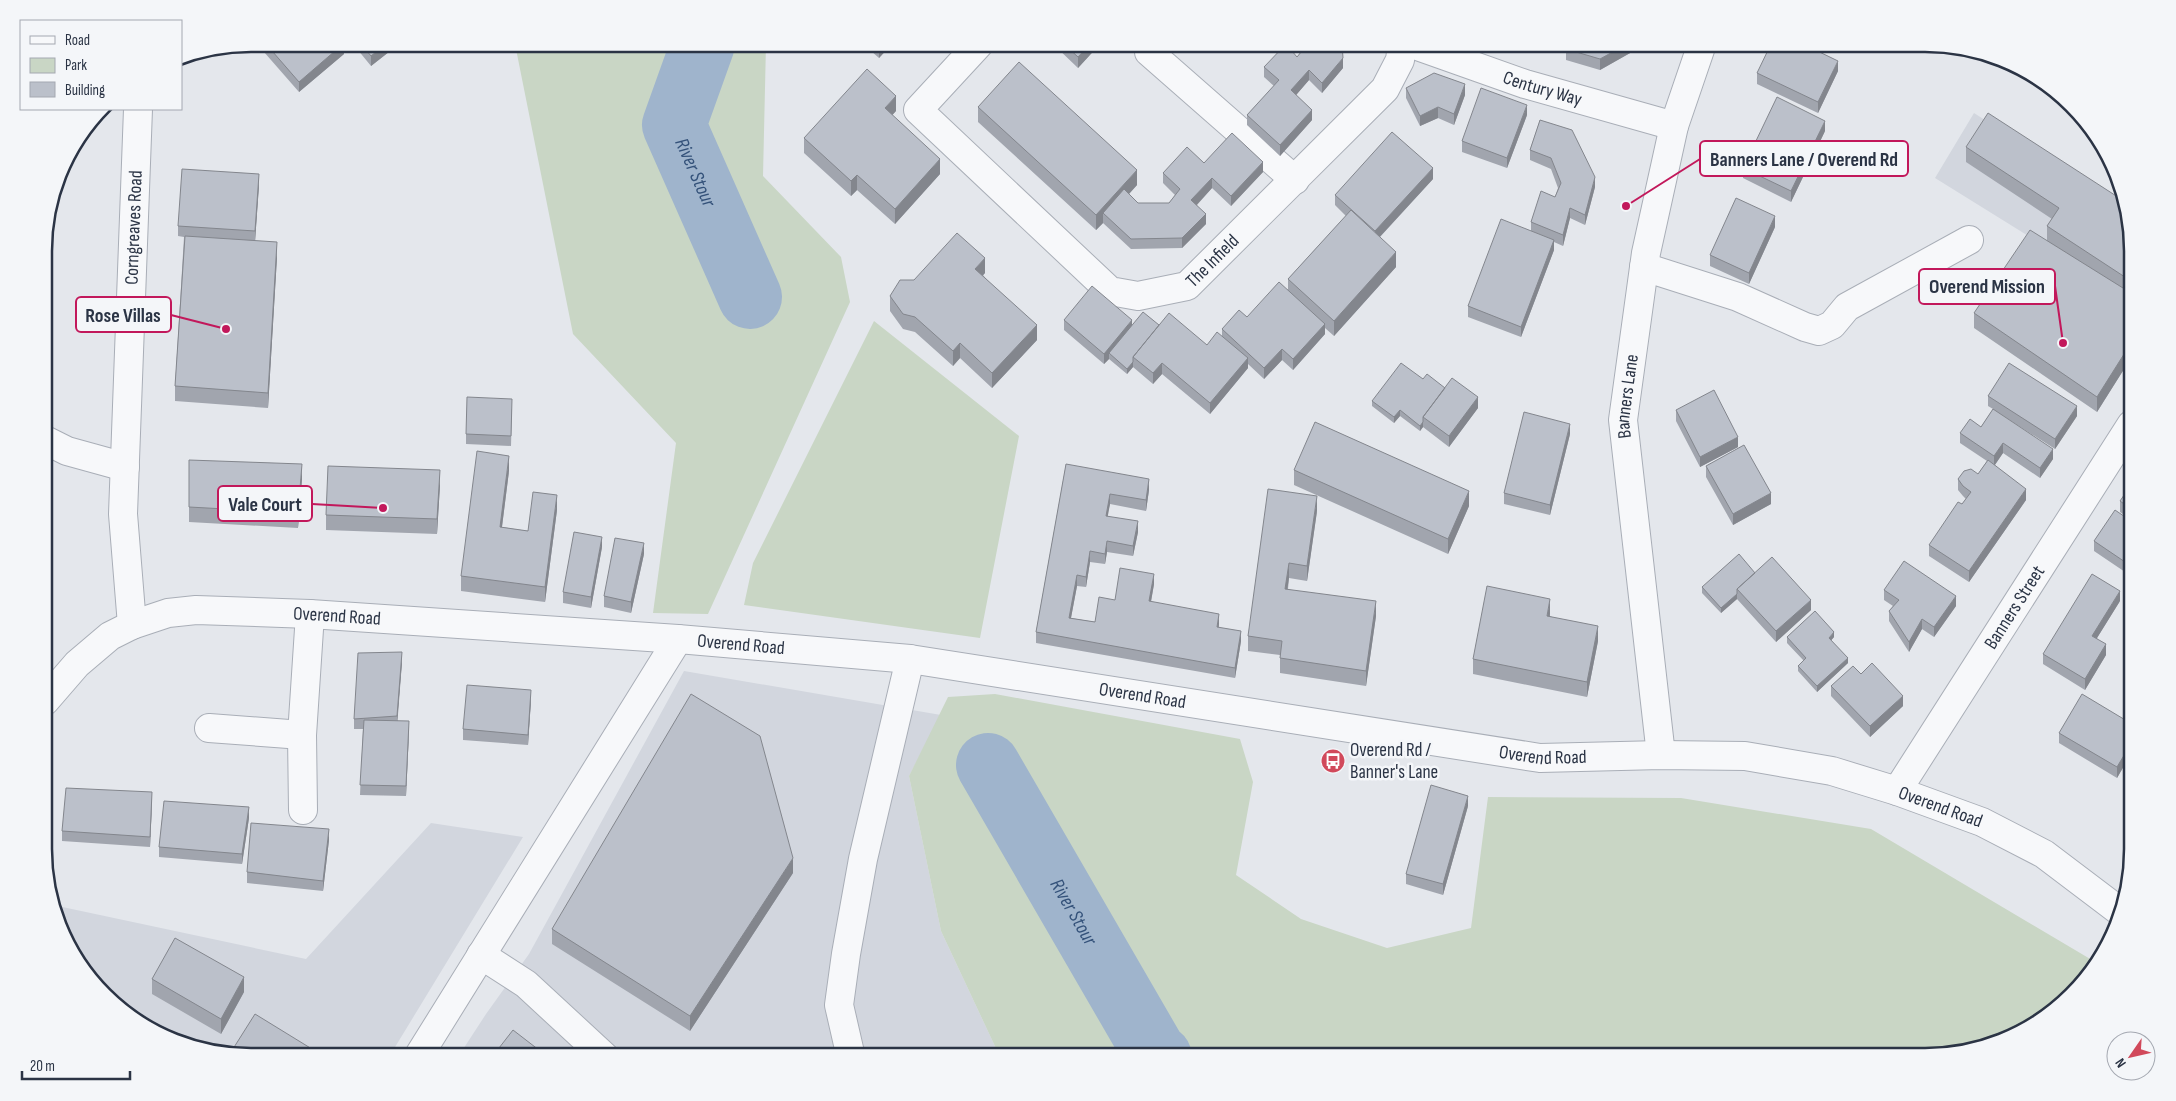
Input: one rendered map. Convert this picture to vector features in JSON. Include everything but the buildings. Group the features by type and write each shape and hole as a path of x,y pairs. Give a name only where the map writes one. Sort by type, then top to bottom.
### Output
{"street":[{"name":"The Infield","path":"972,52 918,110 1110,291 1138,296 1186,286 1386,88 1400,60 1401,52"},
{"path":"1149,52 1295,180"},
{"name":"Century Way","path":"1435,52 1525,84 1674,126"},
{"name":"Banners Lane","path":"1661,755 1622,420 1644,267 1674,126 1699,52"},
{"name":"Corngreaves Road","path":"132,625 123,514 138,110"},
{"path":"1644,267 1738,297 1819,331 1832,325 1847,307 1969,240"},
{"name":"Banners Street","path":"1897,791 2124,435"},
{"path":"52,444 67,451 125,467"},
{"name":"Overend Road","path":"132,625 168,613 196,610 310,614 678,639 910,659 1540,758 1661,755 1745,756 1832,771 1897,791 1982,822 2044,854 2115,908"},
{"path":"303,810 302,735 310,614"},
{"path":"52,693 77,664 110,636 132,625"},
{"path":"424,1048 678,639"},
{"path":"849,1048 839,1004 846,954 863,859 910,659"},
{"path":"209,728 302,735"},
{"path":"481,955 526,984 595,1048"}],"shaded area":[{"path":"1974,113 2118,205 2124,252 2124,296 1935,178"},
{"path":"684,671 941,715 909,776 941,931 996,1048 464,1048 529,954"},
{"path":"431,823 523,837 394,1048 239,1048 200,1042 175,1033 141,1015 120,999 102,981 79,949 61,907 306,959"}],"green space":[{"path":"517,52 766,52 763,176 841,257 850,302 708,614 653,613 676,443 573,334"},
{"path":"874,321 1019,436 980,638 744,605 753,563"},
{"path":"995,694 1240,739 1253,782 1236,875 1301,919 1387,948 1471,928 1488,797 1681,798 1871,829 2091,959 2074,981 2056,999 2024,1022 1988,1038 1950,1047 996,1048 941,931 909,776 948,697"}],"waterway":[{"name":"River Stour","path":"700,52 674,125 750,297"},
{"name":"River Stour","path":"988,765 1152,1048"}],"place":[{"name":"Banners Lane / Overend Rd","path":"1626,206"},
{"name":"Rose Villas","path":"226,329"},
{"name":"Overend Mission","path":"2063,343"},
{"name":"Vale Court","path":"383,508"},
{"name":"Overend Rd / Banner's Lane","path":"1333,761"}]}
